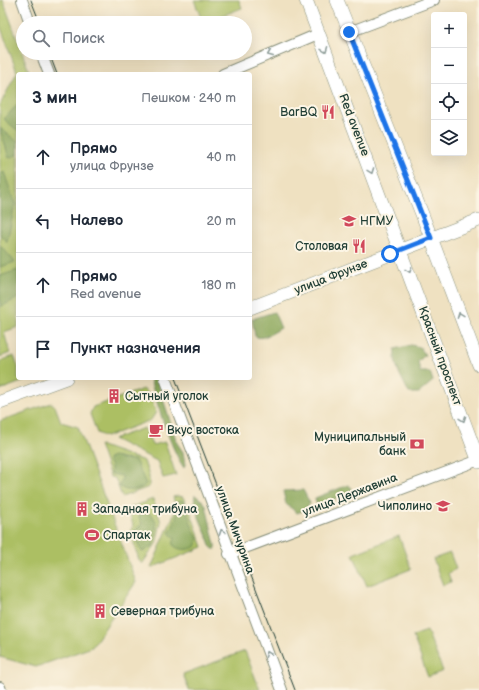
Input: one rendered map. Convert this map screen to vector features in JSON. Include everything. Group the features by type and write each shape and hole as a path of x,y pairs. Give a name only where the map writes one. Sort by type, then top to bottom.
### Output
{"main road":[{"name":"Red avenue","path":"306,0 401,251"},
{"path":"337,0 431,238 479,365"},
{"name":"улица Фрунзе","path":"252,307 479,220"},
{"name":"Красный проспект","path":"401,251 479,460"},
{"path":"0,402 60,380"}],"street":[{"path":"22,0 28,16"},
{"path":"349,32 434,0"},
{"path":"227,72 318,34"},
{"path":"44,60 48,72"},
{"name":"улица Мичурина","path":"166,380 282,690"},
{"name":"улица Державина","path":"230,554 479,460"}],"green space":[{"path":"0,0 3,0 16,36 16,60 25,60 29,72 17,72 0,25"},
{"path":"194,0 239,0 242,8 221,16 200,16"},
{"path":"16,74 16,328 4,332 10,353 0,357 0,105"},
{"path":"16,106 16,129 4,119"},
{"path":"0,128 16,140 16,155 9,158"},
{"path":"4,172 15,204 7,242 0,234 0,174"},
{"path":"0,245 15,262 0,267"},
{"path":"16,271 16,299 0,307 0,276"},
{"path":"274,312 281,328 264,337 255,336 252,319"},
{"path":"411,345 420,347 425,355 418,362 420,372 430,372 433,381 419,393 409,393 395,361 395,349"},
{"path":"14,356 16,362 16,380 27,380 0,390 0,361"},
{"path":"151,380 156,380 158,383 177,443 183,452 185,464 184,468 174,450"},
{"path":"143,389 149,394 156,412 151,420 106,437 97,433 90,414 93,407"},
{"name":"Спартак","path":"51,403 55,406 61,422 78,427 136,582 92,647 36,667 0,657 0,421"},
{"path":"144,428 152,445 165,442 176,475 163,478 157,461 113,439"},
{"path":"99,445 144,461 149,476 149,487 122,497 115,478 110,477"},
{"path":"114,456 121,459 135,460 146,484 137,490 125,490 119,486 122,476 111,474 111,467 108,460 110,457"},
{"path":"348,485 352,488 350,493 319,505 316,503 315,498"},
{"path":"303,490 310,503 305,510 297,513 286,504 283,491"},
{"path":"195,495 204,502 206,506 216,549 213,549 210,546 197,513 194,500"},
{"path":"173,497 183,497 192,516 203,547 151,568 176,508"},
{"path":"153,499 161,522 156,544 142,564 139,560 130,531 133,526 129,508"},
{"path":"181,500 184,502 194,532 198,538 197,545 188,549 178,548 173,545 175,538 169,533 173,527 179,509 177,501"},
{"path":"149,513 155,520 156,533 153,546 143,552 140,549 134,531 142,524 139,517 141,514"},
{"path":"399,536 411,569 367,586 353,554"},
{"path":"450,553 456,569 448,573 451,582 443,585 433,559"},
{"path":"427,631 443,671 428,677 413,636"},
{"path":"245,651 260,690 189,690 183,674"}],"tram line":[{"path":"31,0 37,16"},
{"path":"52,60 56,72"},
{"path":"176,380 295,690"}],"place":[{"name":"BarBQ","path":"328,112"},
{"name":"НГМУ","path":"349,221"},
{"name":"Столовая","path":"359,246"},
{"name":"Сытный уголок","path":"114,396"},
{"name":"Вкус востока","path":"156,430"},
{"name":"Муниципальный банк","path":"417,444"},
{"name":"Чиполино","path":"443,506"},
{"name":"Западная трибуна","path":"82,509"},
{"name":"Спартак","path":"92,535"},
{"name":"Северная трибуна","path":"100,611"}],"route":[{"path":"349,32 389,129 431,238 401,251 390,254"}]}
